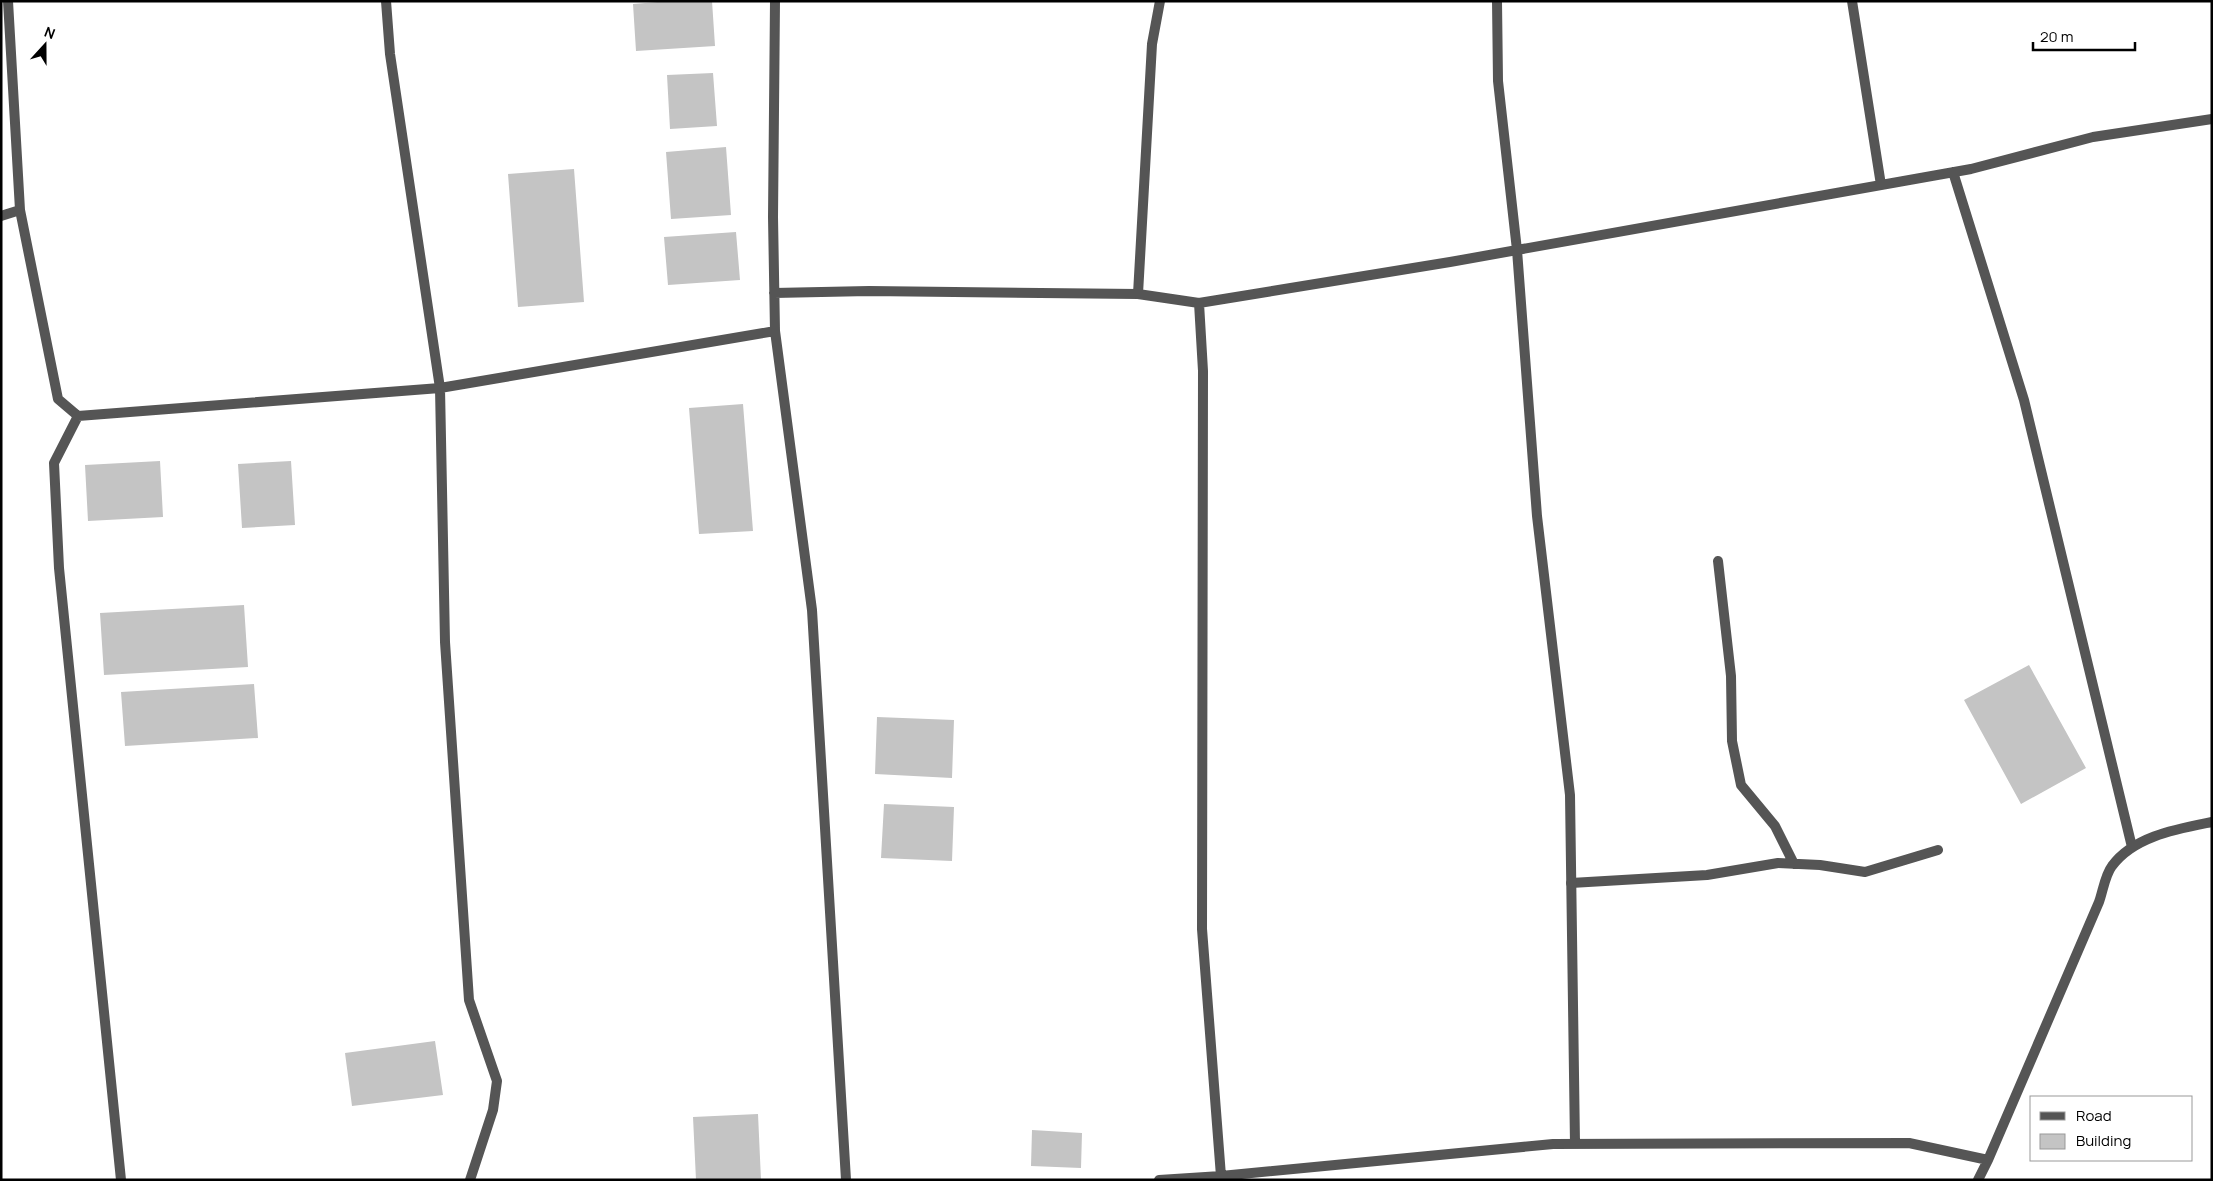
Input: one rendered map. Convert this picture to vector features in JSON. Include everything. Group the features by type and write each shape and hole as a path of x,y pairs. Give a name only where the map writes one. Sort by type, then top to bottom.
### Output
{"street":[{"path":"8,1 20,210 58,399 78,416 440,388 775,331"},
{"path":"386,1 390,54 440,388 445,642 469,1000 497,1081 493,1110 470,1180"},
{"path":"775,1 775,331 812,610 846,1180"},
{"path":"1138,294 1152,44 1160,1"},
{"path":"1497,1 1498,81 1517,250 1536,516 1570,795 1575,1144"},
{"path":"1852,1 1881,185"},
{"path":"774,293 870,291 1138,294 1199,303 1517,250 1953,172 2093,137 2212,118"},
{"path":"1953,172 2024,400 2132,847"},
{"path":"1,216 20,210"},
{"path":"1199,303 1204,371 1202,929 1221,1176"},
{"path":"78,416 54,463 59,568 121,1180"},
{"path":"1718,561 1731,676 1732,741 1741,785 1776,826 1794,864"},
{"path":"1978,1180 2099,902 2111,867 2132,847 2169,831 2212,822"},
{"path":"1571,882 1707,875 1778,863 1820,865 1865,872 1938,850"},
{"path":"1159,1180 1221,1176 1553,1144 1909,1143 1988,1160"}],"building":[{"path":"670,1 712,1 715,46 636,51 633,4"},
{"path":"713,73 717,126 670,129 667,75"},
{"path":"726,147 731,215 671,219 666,152"},
{"path":"574,169 584,302 518,307 508,174"},
{"path":"736,232 740,280 668,285 664,237"},
{"path":"743,404 753,531 699,534 689,408"},
{"path":"160,461 163,517 88,521 85,465"},
{"path":"291,461 295,525 242,528 238,464"},
{"path":"244,605 248,667 104,675 100,613"},
{"path":"2029,665 2086,768 2021,804 1964,700"},
{"path":"254,684 258,738 125,746 121,692"},
{"path":"877,717 954,720 952,778 875,774"},
{"path":"884,804 954,807 952,861 881,858"},
{"path":"435,1041 443,1095 352,1106 345,1053"},
{"path":"758,1114 761,1180 696,1180 693,1117"},
{"path":"1032,1130 1082,1133 1081,1168 1031,1166"}]}
